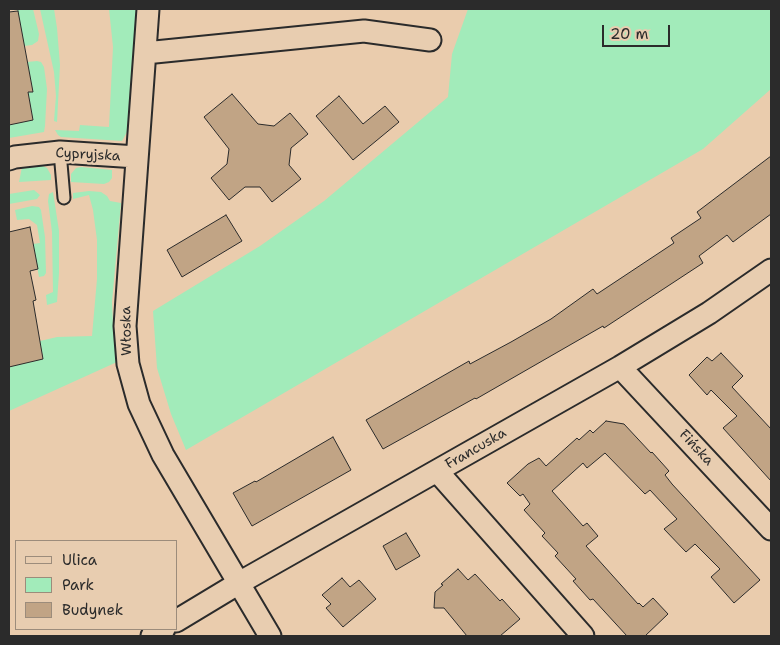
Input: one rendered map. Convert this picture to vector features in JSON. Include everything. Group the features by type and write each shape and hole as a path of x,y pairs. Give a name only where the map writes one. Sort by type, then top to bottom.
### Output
{"street":[{"name":"Włoska","path":"148,9 125,326 128,364 139,404 163,455 270,636"},
{"path":"145,53 364,31 430,40"},
{"name":"Cypryjska","path":"9,159 60,152 137,158"},
{"name":"Francuska","path":"178,620 239,583 620,367 709,312 771,270"},
{"name":"Fińska","path":"620,367 771,529"},
{"path":"436,472 583,636"}],"lane":[{"path":"60,152 64,198"}],"green space":[{"path":"17,9 33,9 39,34 38,41 32,45 24,46"},
{"path":"40,9 54,9 57,28 60,65 57,122 54,121 56,96 54,72"},
{"path":"109,9 138,9 127,132 122,141 61,137 55,130 79,131 80,125 109,127 113,47"},
{"path":"468,9 771,9 771,89 703,149 186,450 171,414 157,368 153,311 260,246 324,201 448,97 452,54"},
{"path":"27,62 41,62 44,67 47,89 44,132 9,138 9,125 33,120 28,92 33,91"},
{"path":"39,164 47,168 51,175 51,180 19,182 22,167"},
{"path":"76,168 112,170 112,178 104,184 71,182 71,174"},
{"path":"34,190 40,195 37,199 9,204 9,194"},
{"path":"53,192 59,231 59,273 57,302 47,305 46,295 53,292 52,232 48,201 49,194"},
{"path":"101,192 110,201 121,203 112,302 117,362 9,411 9,367 43,359 40,341 57,337 92,336 97,279 97,240 93,210 89,195 73,199 73,193"},
{"path":"32,206 39,207 41,210 45,237 46,273 44,276 39,277 33,244 40,243 37,225 29,219 17,220 15,210"}],"building":[{"path":"18,11 33,92 28,92 33,120 9,125 9,12"},
{"path":"232,94 258,124 274,126 290,113 308,134 291,148 289,165 301,179 272,202 260,187 245,187 229,200 211,178 227,164 229,149 204,117"},
{"path":"339,96 363,124 385,106 399,122 353,160 316,116"},
{"path":"771,156 771,214 733,242 727,235 699,256 703,263 604,328 603,326 476,399 383,449 366,420 469,361 470,364 551,319 593,289 597,294 674,243 671,238 701,218 697,212"},
{"path":"226,215 242,241 182,277 167,250"},
{"path":"30,227 38,269 30,271 36,300 33,301 43,359 9,367 9,232"},
{"path":"721,353 743,376 732,387 771,429 771,481 723,428 737,416 711,390 707,395 689,375 707,357 712,361"},
{"path":"606,421 624,424 652,452 669,471 665,475 672,484 760,580 734,603 711,577 720,569 695,544 686,552 664,529 677,519 650,490 645,494 605,453 587,468 583,463 552,491 583,526 587,523 598,536 586,546 638,604 643,607 653,598 668,614 645,636 627,636 593,599 590,600 573,581 576,579 555,556 558,553 542,536 545,533 524,510 530,504 523,494 520,496 507,483 528,464 539,458 546,466 577,438 579,440 590,430 593,433"},
{"path":"333,437 351,470 252,526 233,493 256,482"},
{"path":"406,533 420,556 396,570 383,546"},
{"path":"458,569 468,580 475,574 520,619 500,636 467,636 444,608 434,608 435,592"},
{"path":"342,578 350,587 359,580 376,599 343,627 326,608 331,604 322,595"}]}
